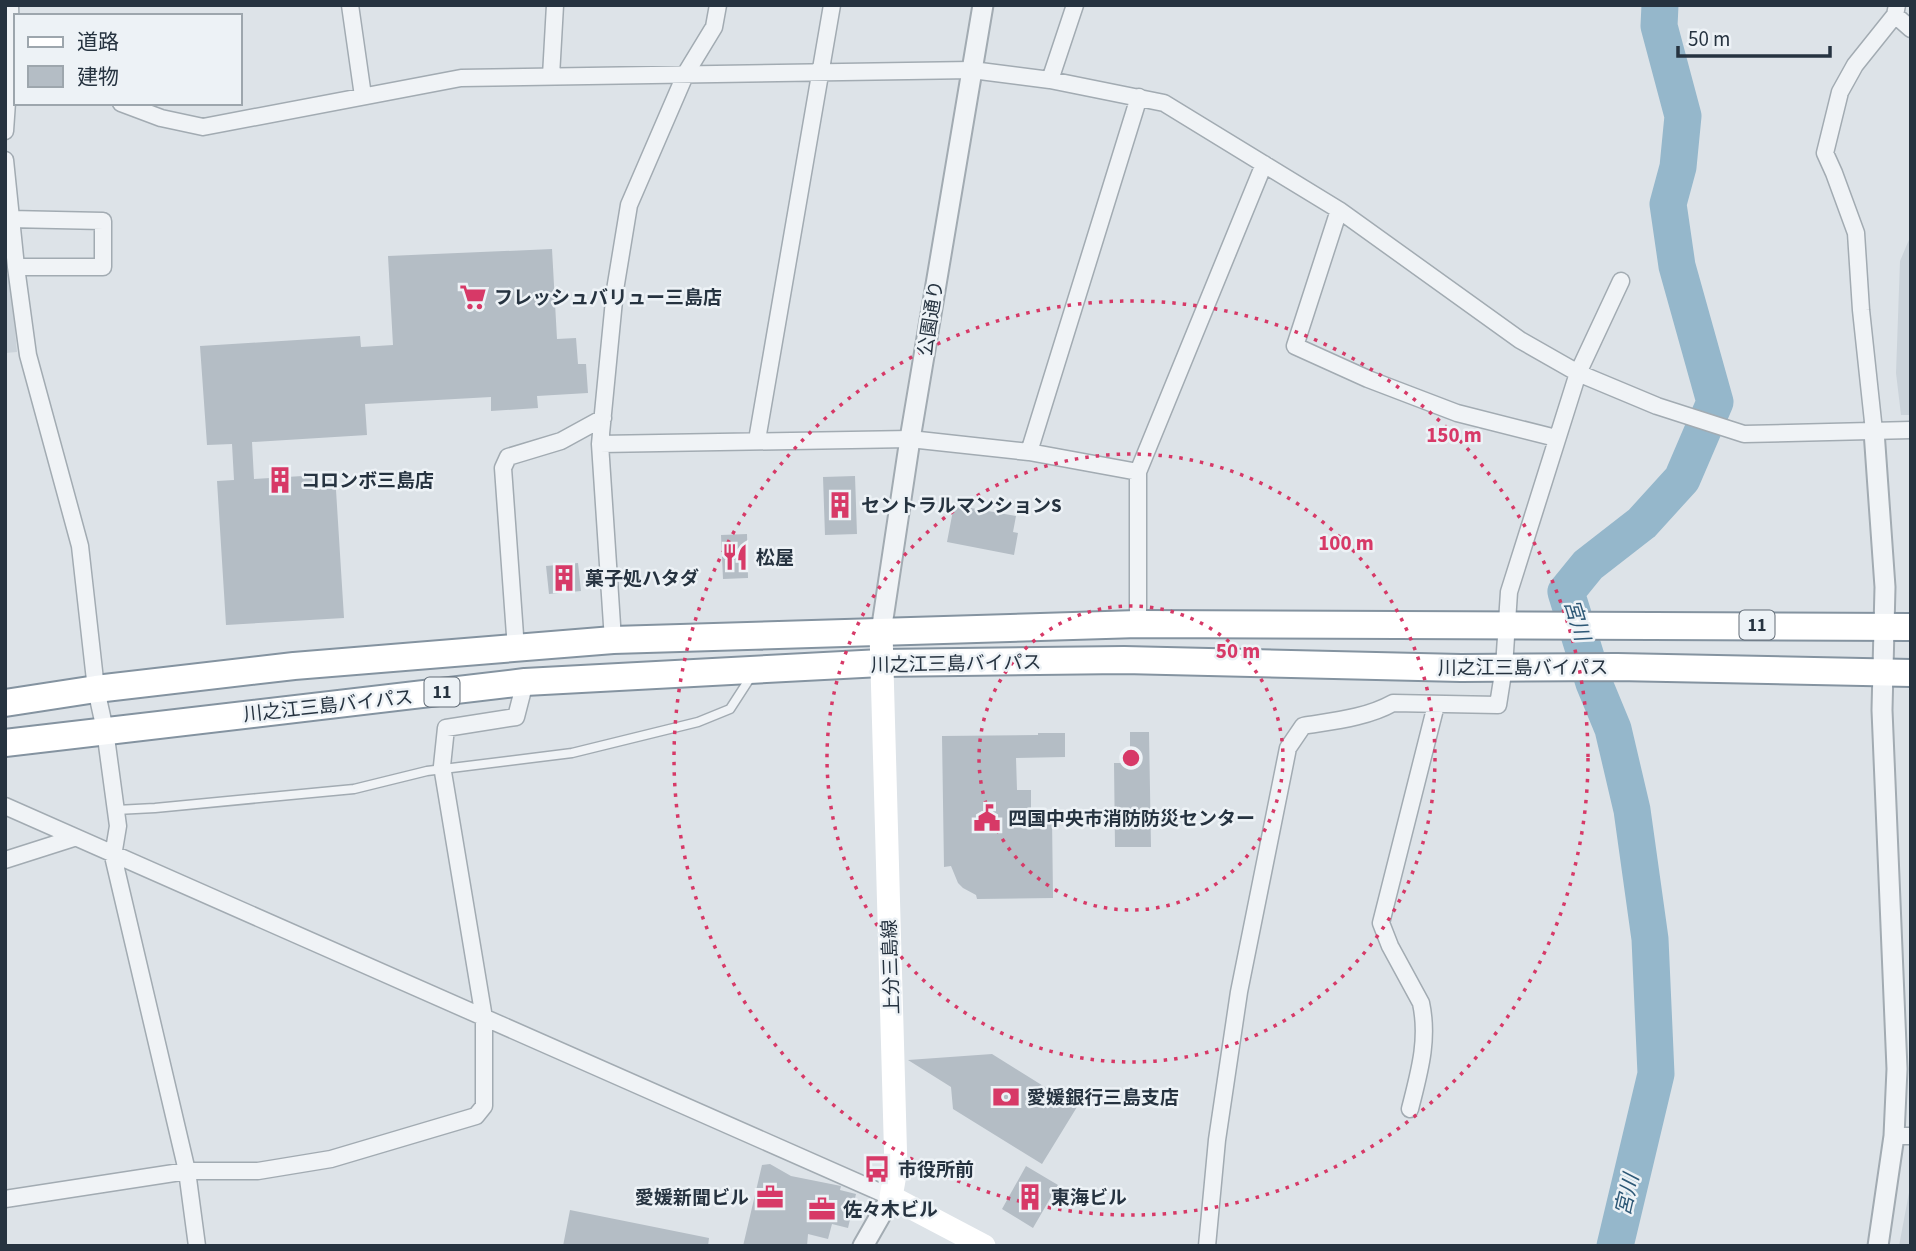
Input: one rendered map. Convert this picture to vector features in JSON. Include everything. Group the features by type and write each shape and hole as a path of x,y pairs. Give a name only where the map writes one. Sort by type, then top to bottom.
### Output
{"highway":[{"name":"川之江三島バイパス","path":"5,703 96,689 294,666 613,640 1138,624 1911,626"},
{"name":"川之江三島バイパス","path":"5,743 525,682 881,663 1124,660 1911,673"}],"main road":[{"name":"上分三島線","path":"881,632 896,1168 891,1197"},
{"path":"891,1197 978,1244"}],"street":[{"path":"5,131 13,46 10,5"},
{"path":"350,5 363,96"},
{"path":"551,76 555,5"},
{"path":"613,640 600,444 615,290 629,205 686,73 714,27 718,5"},
{"path":"757,440 832,5"},
{"name":"公園通り","path":"881,632 983,5"},
{"path":"1050,80 1075,5"},
{"path":"1878,1246 1902,1136 1881,673 1885,587 1856,233 1825,153 1840,92 1855,65 1896,10 1911,29"},
{"path":"126,105 161,118 203,127 461,78 972,70 1050,80 1164,103 1339,209 1520,340 1578,373 1657,406 1744,434 1911,430"},
{"path":"1029,452 1139,97"},
{"path":"5,160 28,355 80,546 96,689 105,730 118,826 113,856 187,1171 197,1246"},
{"path":"1138,624 1138,472 1264,164"},
{"path":"1339,209 1295,346 1368,379 1457,414 1556,438"},
{"path":"10,219 103,221 103,267 16,267"},
{"path":"1207,1246 1217,1140 1239,992 1288,748 1303,726 1354,717 1383,709 1393,702 1497,705 1504,667 1509,592 1578,373 1621,281"},
{"path":"516,649 503,468 509,457 561,442 603,418"},
{"path":"600,444 911,439 1029,452 1138,472"},
{"path":"5,1199 187,1171 258,1171 331,1158 476,1116 484,1106 484,1018 442,769 446,729 516,718 525,682"},
{"path":"1410,1109 1424,1055 1423,1013 1421,1003 1390,946 1381,923 1436,705"},
{"path":"5,806 113,856 891,1197 863,1246"},
{"path":"5,860 74,838"}],"lane":[{"path":"116,810 354,789 442,769 572,753 698,722 730,709 756,670"}],"shaded area":[{"path":"1911,235 1911,415 1901,415 1896,373 1900,261"},
{"path":"10,274 17,352 5,353 5,275"},
{"path":"1911,1182 1911,1246 1899,1246"}],"building":[{"path":"552,249 557,339 576,338 578,364 586,364 588,393 537,396 538,408 491,411 491,397 365,404 367,435 252,442 254,479 335,474 344,618 226,625 217,481 234,480 232,444 207,445 200,346 360,336 361,347 393,345 388,256"},
{"name":"セントラルマンションS","path":"855,476 857,534 825,535 823,477"},
{"path":"954,505 1016,516 1013,532 1018,533 1014,555 947,542"},
{"name":"松屋","path":"747,534 748,578 723,579 721,535"},
{"name":"菓子処ハタダ","path":"578,563 581,591 549,594 546,566"},
{"path":"1130,732 1149,732 1151,847 1115,847 1114,763 1130,763"},
{"name":"四国中央市消防防災センター","path":"1065,733 1065,757 1016,758 1017,790 1031,790 1031,818 1052,817 1053,898 977,899 976,895 958,883 951,866 944,867 942,736"},
{"name":"愛媛銀行三島支店","path":"992,1054 1077,1107 1042,1164 953,1109 951,1087 908,1060"},
{"path":"770,1164 791,1176 841,1186 840,1190 856,1194 848,1228 832,1224 828,1239 808,1234 807,1246 743,1246 762,1165"},
{"name":"東海ビル","path":"1026,1166 1058,1185 1033,1228 1002,1209"},
{"path":"570,1210 709,1238 708,1246 563,1246"}],"waterway":[{"name":"宮川","path":"1615,1246 1656,1074 1650,939 1632,810 1613,729 1594,683 1566,592 1588,565 1642,523 1682,479 1715,402 1677,266 1668,204 1678,167 1683,116 1659,26 1660,5"}],"place":[{"name":"フレッシュバリュー三島店","path":"473,297"},
{"name":"コロンボ三島店","path":"280,480"},
{"name":"セントラルマンションS","path":"840,505"},
{"name":"松屋","path":"735,557"},
{"name":"菓子処ハタダ","path":"564,578"},
{"name":"四国中央市消防防災センター","path":"987,818"},
{"name":"愛媛銀行三島支店","path":"1006,1097"},
{"name":"市役所前","path":"877,1169"},
{"name":"愛媛新聞ビル","path":"770,1197"},
{"name":"東海ビル","path":"1030,1197"},
{"name":"佐々木ビル","path":"822,1209"}]}
